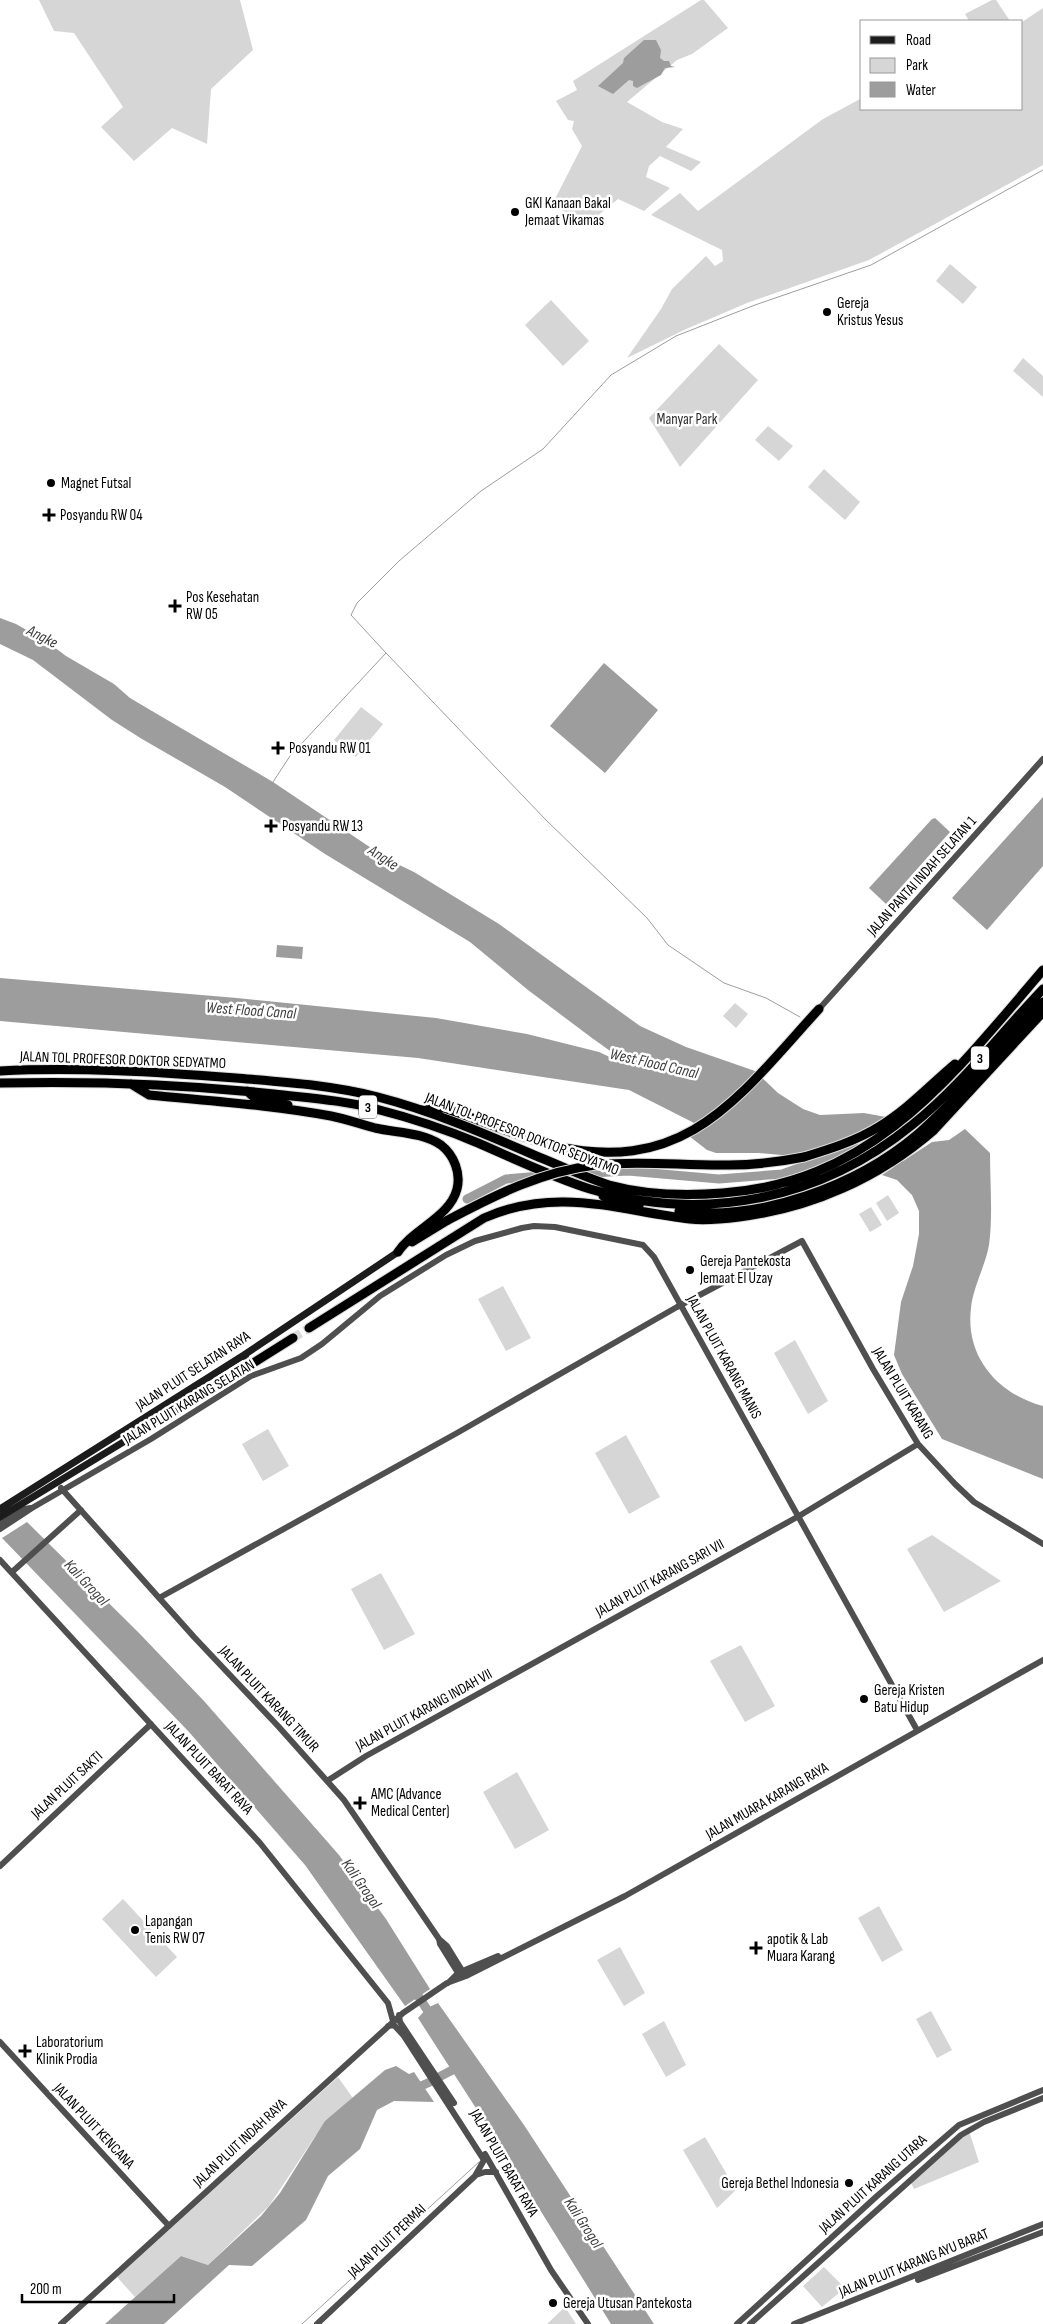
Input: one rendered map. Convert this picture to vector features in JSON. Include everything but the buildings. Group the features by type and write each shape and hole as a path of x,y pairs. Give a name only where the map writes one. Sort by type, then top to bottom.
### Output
{"highway":[{"name":"3","path":"920,1101 952,1066 968,1056 1043,970"},
{"name":"JALAN TOL PROFESOR DOKTOR SEDYATMO","path":"0,1083 67,1081 175,1084 337,1101 431,1125 592,1189 636,1199 686,1204 744,1201 776,1195 813,1184 865,1159 914,1123 964,1076 1043,989"},
{"name":"JALAN TOL PROFESOR DOKTOR SEDYATMO","path":"592,1189 607,1198 639,1206 714,1213 780,1204 811,1194 862,1170 895,1151 917,1134 946,1108 1043,1002"},
{"path":"423,1110 431,1106 444,1108 530,1139 591,1152 644,1149 698,1128 723,1111 772,1063 820,1009"},
{"path":"309,1328 484,1218 506,1208 526,1203 559,1201 602,1205 692,1219 724,1218 765,1213 807,1203 873,1172 918,1145 1043,1012"},
{"name":"JALAN TOL PROFESOR DOKTOR SEDYATMO","path":"0,1070 173,1073 346,1090 423,1110 609,1184 630,1189 680,1194 740,1192 806,1176 829,1167 880,1138 920,1101"},
{"path":"131,1084 149,1095 332,1116 392,1130"},
{"path":"246,1091 255,1098 367,1120 392,1130 429,1140 444,1148 455,1163 458,1181 455,1196 449,1205 407,1240 398,1252"},
{"path":"398,1252 448,1220 491,1197 528,1181 558,1172 596,1165 774,1163 804,1157 839,1146 879,1127 920,1101"},
{"path":"250,1365 293,1338"}],"main road":[{"name":"JALAN PLUIT SELATAN RAYA","path":"0,1509 21,1507 398,1252"},
{"path":"244,1355 250,1365"},
{"name":"JALAN PLUIT SELATAN RAYA","path":"0,1517 21,1507 250,1365"}],"street":[{"name":"JALAN PANTAI INDAH SELATAN 1","path":"820,1009 1043,759"},
{"name":"JALAN PLUIT KARANG MANIS","path":"380,1296 446,1255 475,1241 522,1228 545,1226 614,1238 647,1247 917,1730"},
{"name":"JALAN PLUIT KARANG","path":"681,1305 802,1241 877,1376 918,1444 954,1484 974,1502 1043,1544"},
{"name":"JALAN PLUIT KARANG SELATAN","path":"0,1523 21,1507 32,1508 151,1439 251,1376 306,1355 380,1296"},
{"path":"159,1598 457,1433 681,1305"},
{"name":"JALAN PLUIT KARANG SARI VII","path":"534,1664 799,1516 918,1444"},
{"name":"JALAN PLUIT KARANG TIMUR","path":"57,1483 159,1598 344,1800 460,1972"},
{"name":"JALAN PLUIT KARANG SELATAN","path":"0,1529 21,1507"},
{"path":"12,1572 81,1510"},
{"name":"JALAN PLUIT BARAT RAYA","path":"0,1560 285,1871 388,2003 403,2012 400,2022 407,2037 496,2172 551,2270 588,2324"},
{"name":"JALAN MUARA KARANG RAYA","path":"445,1985 625,1896 1043,1660"},
{"name":"JALAN PLUIT KARANG INDAH VII","path":"327,1781 366,1756 534,1664"},
{"name":"JALAN PLUIT SAKTI","path":"0,1866 152,1724"},
{"name":"JALAN MUARA KARANG RAYA","path":"445,1985 460,1972 498,1956 500,1958"},
{"name":"JALAN PLUIT INDAH RAYA","path":"61,2324 403,2012 445,1985"},
{"name":"JALAN PLUIT BARAT RAYA","path":"388,2003 391,2023 407,2037"},
{"name":"JALAN PLUIT KENCANA","path":"0,2042 169,2226"},
{"name":"JALAN PLUIT BARAT RAYA","path":"420,2055 483,2157 482,2165 475,2176"},
{"name":"JALAN PLUIT KARANG UTARA","path":"737,2324 960,2125 1043,2090"},
{"path":"1026,2097 1028,2104"},
{"name":"JALAN PLUIT KARANG UTARA","path":"750,2324 961,2135 984,2122 1043,2098"},
{"path":"475,2176 485,2172 496,2172"},
{"name":"JALAN PLUIT PERMAI","path":"317,2324 475,2176"},
{"path":"855,2229 856,2216"},
{"name":"JALAN PLUIT KARANG AYU BARAT","path":"794,2324 1043,2224"},
{"name":"JALAN PLUIT KARANG AYU BARAT","path":"806,2324 1043,2232"},
{"path":"794,2274 804,2276"},
{"path":"742,2324 790,2281 794,2281 794,2285"}],"green space":[{"path":"39,0 240,0 253,50 211,89 207,144 172,128 134,161 101,127 123,107 74,33 54,31"},
{"path":"701,0 704,0 728,28 692,54 677,60 627,102 662,122 683,129 666,147 701,162 691,171 660,156 649,166 646,177 670,188 644,211 618,199 590,222 559,209 553,203 582,146 572,129 574,121 568,120 556,101 577,90 573,81"},
{"path":"992,0 996,0 1009,20 968,20 965,14"},
{"path":"1043,8 1043,165 869,260 747,303 684,330 627,358 661,309 672,289 706,256 715,266 723,261 722,250 651,215 680,193 698,211 823,119 860,99 860,110 1023,110 1023,21"},
{"path":"950,264 977,287 963,304 936,281"},
{"path":"551,300 589,341 563,366 525,325"},
{"name":"Manyar Park","path":"719,344 758,380 680,467 649,418"},
{"path":"1023,358 1043,376 1043,397 1013,371"},
{"path":"768,426 793,446 779,461 755,440"},
{"path":"824,469 860,502 845,520 808,487"},
{"path":"361,707 383,724 356,757 334,740"},
{"path":"735,1003 748,1014 736,1028 723,1016"},
{"path":"888,1195 899,1213 887,1221 876,1203"},
{"path":"871,1207 882,1225 870,1232 859,1214"},
{"path":"503,1286 531,1338 506,1351 478,1299"},
{"path":"795,1340 828,1401 808,1414 774,1353"},
{"path":"268,1429 289,1466 263,1481 242,1444"},
{"path":"626,1435 660,1497 629,1514 595,1453"},
{"path":"932,1535 1001,1581 944,1612 907,1549"},
{"path":"381,1573 415,1634 384,1650 351,1589"},
{"path":"741,1645 775,1706 745,1722 710,1661"},
{"path":"517,1772 549,1830 515,1849 483,1792"},
{"path":"123,1899 177,1957 156,1977 102,1919"},
{"path":"879,1906 903,1950 882,1962 858,1918"},
{"path":"620,1947 645,1993 624,2006 597,1960"},
{"path":"931,2011 952,2050 937,2058 916,2019"},
{"path":"664,2021 686,2065 666,2077 642,2034"},
{"path":"338,2077 355,2101 316,2135 269,2206 208,2265 181,2256 135,2297 117,2277"},
{"path":"969,2131 979,2162 914,2189 911,2183"},
{"path":"705,2137 736,2190 717,2208 683,2150"},
{"path":"824,2267 845,2288 822,2307 803,2286"},
{"path":"565,2307 576,2324 547,2324"}],"water":[{"path":"644,40 656,40 661,50 660,58 664,61 669,61 671,66 675,67 665,68 661,75 637,88 633,86 633,81 629,80 613,94 598,86 623,63 624,58"},
{"name":"Angke","path":"0,618 16,624 46,641 66,656 114,684 130,698 273,782 389,860 414,872 499,924 640,1026 686,1047 755,1071 778,1093 803,1109 820,1115 864,1113 886,1117 836,1145 793,1156 759,1153 716,1153 707,1150 689,1136 704,1128 629,1090 418,1058 0,1021 0,978 237,998 436,1018 527,1034 599,1052 616,1060 619,1054 613,1053 528,990 470,942 325,854 225,787 112,720 33,660 0,644"},
{"path":"604,663 658,710 605,773 550,726"},
{"path":"1043,797 1043,866 987,930 952,898"},
{"path":"935,818 950,832 886,904 869,888"},
{"path":"954,836 957,839 893,909 891,906"},
{"path":"277,945 303,947 302,959 276,957"},
{"path":"965,1129 990,1153 990,1234 987,1253 972,1300 971,1326 973,1342 979,1357 999,1383 1012,1393 1043,1406 1043,1479 942,1439 902,1374 894,1355 901,1302 913,1266 919,1234 919,1211 912,1195 897,1180 882,1175 932,1142 949,1140"},
{"path":"27,1522 139,1633 204,1701 339,1855 386,1919 430,1989 405,2006 305,1865 189,1732 2,1538"},
{"path":"438,2003 524,2125 654,2324 611,2324 418,2018 427,2008"},
{"path":"396,2066 409,2074 414,2072 434,2102 394,2101 377,2110 360,2149 328,2176 306,2220 252,2266 229,2265 164,2324 105,2324 181,2256 208,2265 261,2216 280,2193 325,2121 385,2070"}],"waterway":[{"path":"273,782 290,756 386,653 351,615 357,603 399,561 481,491 543,449 611,375 676,336 755,305 871,265 1043,170"},
{"path":"386,653 546,820 647,918 668,945 724,983 766,998 800,1017"},
{"name":"West Flood Canal","path":"839,1142 908,1168"},
{"path":"556,1175 628,1171 719,1179 782,1174 855,1148"},
{"path":"467,1199 506,1179 540,1176"},
{"name":"Kali Grogol","path":"417,1994 433,2019"},
{"path":"439,2077 462,2065"},
{"path":"414,2086 419,2087 432,2081"},
{"path":"493,2149 500,2144"},
{"path":"302,2324 479,2162"}],"tunnel":[{"path":"293,1338 309,1328"}],"place":[{"name":"GKI Kanaan Bakal Jemaat Vikamas","path":"515,212"},
{"name":"Gereja Kristus Yesus","path":"827,312"},
{"name":"Magnet Futsal","path":"51,483"},
{"name":"Posyandu RW 04","path":"49,515"},
{"name":"Pos Kesehatan RW 05","path":"175,606"},
{"name":"Posyandu RW 01","path":"278,748"},
{"name":"Posyandu RW 13","path":"271,826"},
{"name":"Gereja Pantekosta Jemaat El Uzay","path":"690,1270"},
{"name":"Gereja Kristen Batu Hidup","path":"864,1699"},
{"name":"AMC (Advance Medical Center)","path":"360,1803"},
{"name":"Lapangan Tenis RW 07","path":"135,1930"},
{"name":"apotik & Lab Muara Karang","path":"756,1948"},
{"name":"Laboratorium Klinik Prodia","path":"25,2051"},
{"name":"Gereja Bethel Indonesia","path":"849,2183"},
{"name":"Gereja Utusan Pantekosta","path":"553,2303"}]}
